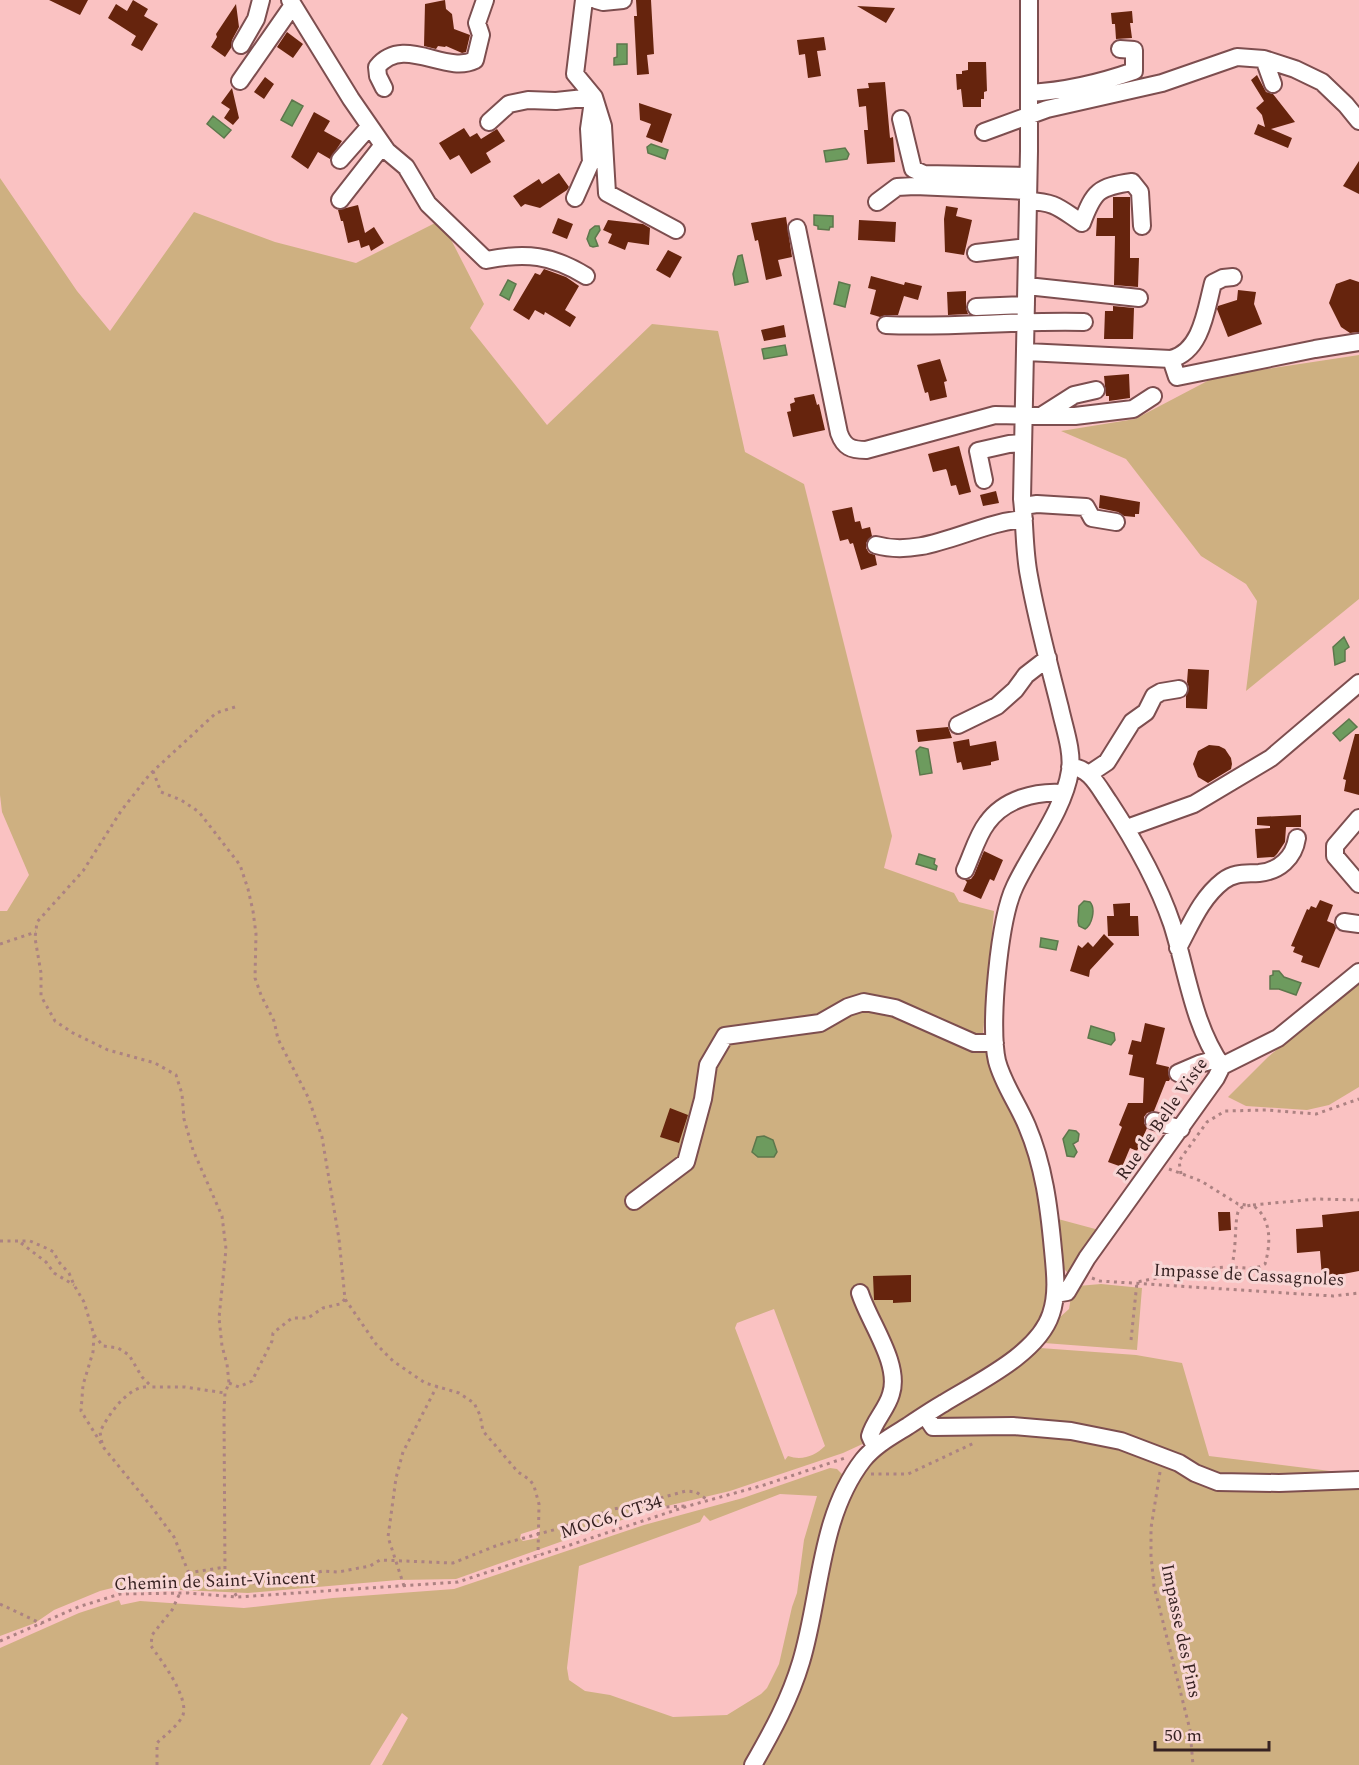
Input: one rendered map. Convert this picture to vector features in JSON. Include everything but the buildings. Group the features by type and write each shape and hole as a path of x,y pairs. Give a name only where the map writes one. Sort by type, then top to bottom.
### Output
{"street":[{"path":"384,88 376,66 393,54 412,54 466,65 475,60 480,35 477,22 485,0"},
{"path":"584,0 575,74 594,97 603,126 607,193 676,230"},
{"path":"596,0 623,0"},
{"path":"753,1765 786,1706 801,1662 828,1535 836,1512 859,1465 875,1447 988,1377 1022,1353 1050,1319 1055,1294 1049,1211 1041,1164 1028,1128 1002,1076 995,1043 1001,941 1007,911 1013,890 1063,793 1070,767 1065,732 1029,575 1023,512 1029,0"},
{"path":"241,45 256,19 255,2"},
{"path":"240,81 291,3 369,127 387,151 406,167 428,204 465,242 486,260 532,255 564,263 586,276"},
{"path":"1029,93 1052,92 1086,85 1134,71 1134,50 1120,49"},
{"path":"984,132 1060,105 1162,83 1237,57 1264,59 1295,69 1322,82 1359,121"},
{"path":"1264,59 1273,84"},
{"path":"489,122 509,104 528,100 556,101 594,97"},
{"path":"575,198 591,162 590,129 594,97"},
{"path":"901,119 913,169 924,174 1028,189 1047,202 1056,205 1082,224 1089,204 1098,191 1113,185 1132,182 1140,192 1142,226"},
{"path":"340,160 369,127"},
{"path":"340,200 383,145"},
{"path":"877,202 897,188 1028,189"},
{"path":"796,228 839,433 843,443 853,450 866,450 995,415 1075,416 1133,409 1153,396"},
{"path":"976,253 1027,247"},
{"path":"1026,352 1177,358 1192,345 1201,330 1213,283 1223,278 1233,277"},
{"path":"1027,286 1139,298"},
{"path":"976,307 1026,305"},
{"path":"886,325 1084,322"},
{"path":"1171,359 1177,377 1359,342"},
{"path":"1041,416 1074,395 1096,390"},
{"path":"984,480 978,451 1023,443"},
{"path":"876,545 891,549 909,549 995,523 1037,504 1086,507 1092,518 1116,522"},
{"path":"958,724 997,706 1015,690 1026,675 1048,658"},
{"path":"1127,828 1194,804 1271,758 1359,683"},
{"path":"1089,774 1107,762 1132,722 1146,712 1154,696 1161,692 1179,689"},
{"path":"1070,767 1082,769 1089,774 1127,828 1171,922 1206,1041 1219,1062 1199,1064 1178,1073"},
{"path":"965,870 987,822 1002,809 1034,794 1063,793"},
{"path":"1359,818 1335,846 1335,856 1359,884"},
{"path":"1178,948 1202,904 1224,880 1242,872 1260,873 1279,866 1290,859 1295,850 1297,838"},
{"path":"1159,894 1174,910 1188,910 1202,904"},
{"name":"Rue de Belle Viste","path":"1055,1294 1067,1292 1216,1078 1219,1062 1278,1038 1359,972"},
{"path":"634,1201 686,1162 703,1099 708,1065 725,1036 820,1023 848,1007 864,1002 895,1008 974,1043 995,1043"},
{"path":"1154,1121 1181,1129"},
{"path":"860,1293 881,1340 892,1375 892,1393 870,1436 875,1447"},
{"path":"925,1415 933,1427 1024,1427 1071,1431 1121,1442 1179,1463 1195,1473 1218,1482 1279,1483 1359,1480"}],"path":[{"path":"235,707 216,713 153,771 121,811 83,871 37,922 36,933 41,996 55,1021 73,1033 108,1050 155,1063 176,1075 182,1094 184,1119 193,1150 222,1216 226,1249 219,1318 229,1383 225,1393 225,1576 237,1597"},
{"path":"153,771 161,792 181,800 199,812 240,866 248,889 256,934 255,978 274,1022 278,1039 308,1097 322,1137 339,1239 345,1299 376,1344 393,1361 425,1383 459,1393 474,1403 480,1414 483,1431 518,1472 530,1480 534,1486 539,1504 538,1555"},
{"path":"0,944 36,933"},
{"path":"1181,1174 1179,1161 1208,1122 1225,1111 1266,1110 1316,1114 1359,1099"},
{"path":"1158,1161 1181,1174 1201,1180 1238,1204 1252,1205 1316,1199 1359,1200"},
{"name":"Impasse de Cassagnoles","path":"1137,1282 1179,1273 1231,1267 1258,1268 1265,1264 1269,1250 1266,1223 1259,1209 1252,1205 1242,1208 1237,1213 1236,1252 1231,1267"},
{"path":"0,1241 30,1241 54,1252 58,1261 69,1273 84,1302 94,1335 93,1352 82,1385 81,1411 104,1448 152,1506 174,1537 188,1573 190,1584 188,1593"},
{"path":"20,1242 46,1262 54,1273 74,1285"},
{"name":"Impasse de Cassagnoles","path":"1079,1272 1100,1281 1333,1296 1359,1293"},
{"path":"1131,1340 1137,1282"},
{"path":"229,1383 239,1387 252,1381 272,1341 273,1333 292,1318 308,1318 323,1308 340,1304 345,1299"},
{"path":"94,1335 103,1346 118,1348 129,1356 142,1377 152,1387"},
{"path":"104,1448 100,1431 106,1419 132,1389 144,1386 225,1393"},
{"path":"404,1586 388,1537 400,1461 436,1386"},
{"name":"MOC6, CT34","path":"367,1588 458,1582 842,1458 859,1465 870,1474 908,1474 978,1441"},
{"name":"Impasse des Pins","path":"1161,1466 1151,1528 1154,1586 1190,1730 1193,1765"},
{"path":"230,1584 273,1582 323,1571 338,1572 370,1566 380,1560 453,1563 614,1509 687,1491 696,1492 709,1501"},
{"path":"643,1503 688,1506"},
{"path":"188,1573 225,1567"},
{"name":"Chemin de Saint-Vincent","path":"0,1641 78,1607 120,1594 188,1593 237,1597 367,1588"},
{"path":"157,1765 156,1743 172,1729 183,1714 183,1704 166,1668 151,1646 152,1635 172,1610 180,1593"},
{"path":"0,1604 42,1624"}],"shaded area":[{"path":"617,44 627,44 627,64 614,65 614,58 617,57"},
{"path":"292,100 303,106 292,126 281,120"},
{"path":"213,116 231,130 224,138 207,124"},
{"path":"651,144 668,150 665,159 648,153 647,147"},
{"path":"845,148 849,154 847,159 826,162 824,151"},
{"path":"0,178 77,291 110,331 194,212 275,242 356,263 441,220 484,304 470,328 547,425 652,324 718,331 745,452 804,484 892,836 884,868 954,893 959,902 994,911 983,1034 991,1066 1030,1154 1044,1216 1046,1302 1040,1317 1028,1337 1007,1357 882,1435 843,1453 730,1491 650,1510 456,1579 398,1580 248,1593 180,1590 159,1583 128,1584 100,1591 54,1610 35,1623 0,1636 0,911 7,911 29,875 2,812 0,795","holes":["774,1309 825,1446 813,1455 803,1458 788,1456 785,1460 735,1328 737,1323","540,1528 538,1538 523,1541 520,1538 521,1534"]},
{"path":"814,215 833,216 833,227 829,230 818,229 818,226 814,225"},
{"path":"599,226 600,230 595,238 598,246 593,247 587,239 590,230"},
{"path":"742,255 748,282 735,285 733,274 738,256"},
{"path":"508,280 516,284 509,300 500,295"},
{"path":"839,282 850,285 845,307 834,304"},
{"path":"785,345 787,355 764,359 762,349"},
{"path":"1359,355 1359,599 1246,691 1257,601 1246,584 1201,556 1126,459 1061,431 1135,419 1215,377"},
{"path":"1344,637 1349,647 1345,650 1345,661 1335,665 1333,647"},
{"path":"1349,719 1357,727 1340,741 1333,733"},
{"path":"920,747 928,749 932,773 920,775 916,751"},
{"path":"919,854 935,859 936,870 916,864"},
{"path":"1084,901 1090,902 1093,913 1090,924 1085,929 1079,926 1078,922 1079,906"},
{"path":"1041,938 1058,941 1056,950 1040,947"},
{"path":"1273,971 1279,971 1284,977 1301,983 1296,995 1279,989 1270,989 1270,976 1273,975"},
{"path":"1359,982 1359,1087 1329,1105 1307,1110 1246,1106 1228,1097 1268,1057"},
{"path":"1091,1026 1114,1033 1115,1040 1111,1045 1088,1038"},
{"path":"1069,1130 1079,1134 1078,1141 1073,1144 1077,1152 1074,1157 1067,1156 1063,1139"},
{"path":"764,1136 773,1140 777,1152 774,1157 758,1157 752,1152 757,1137"},
{"path":"1058,1219 1099,1230 1068,1273 1063,1268"},
{"path":"1101,1284 1142,1288 1137,1350 1044,1343 1059,1318 1069,1309 1071,1297 1078,1286"},
{"path":"1040,1348 1136,1355 1182,1363 1209,1456 1346,1473 1359,1484 1359,1765 760,1765 830,1560 848,1498 876,1453 1022,1363"},
{"path":"830,1468 837,1469 842,1474 798,1648 781,1700 745,1765 382,1765 408,1718 402,1713 370,1765 0,1765 0,1648 79,1613 119,1600 121,1605 140,1601 244,1608 333,1598 454,1589 644,1525 743,1498","holes":["780,1494 817,1496 804,1540 797,1593 779,1664 767,1688 761,1694 727,1715 673,1717 610,1695 585,1691 569,1680 567,1668 579,1566 700,1522 704,1515 710,1521"]}]}
